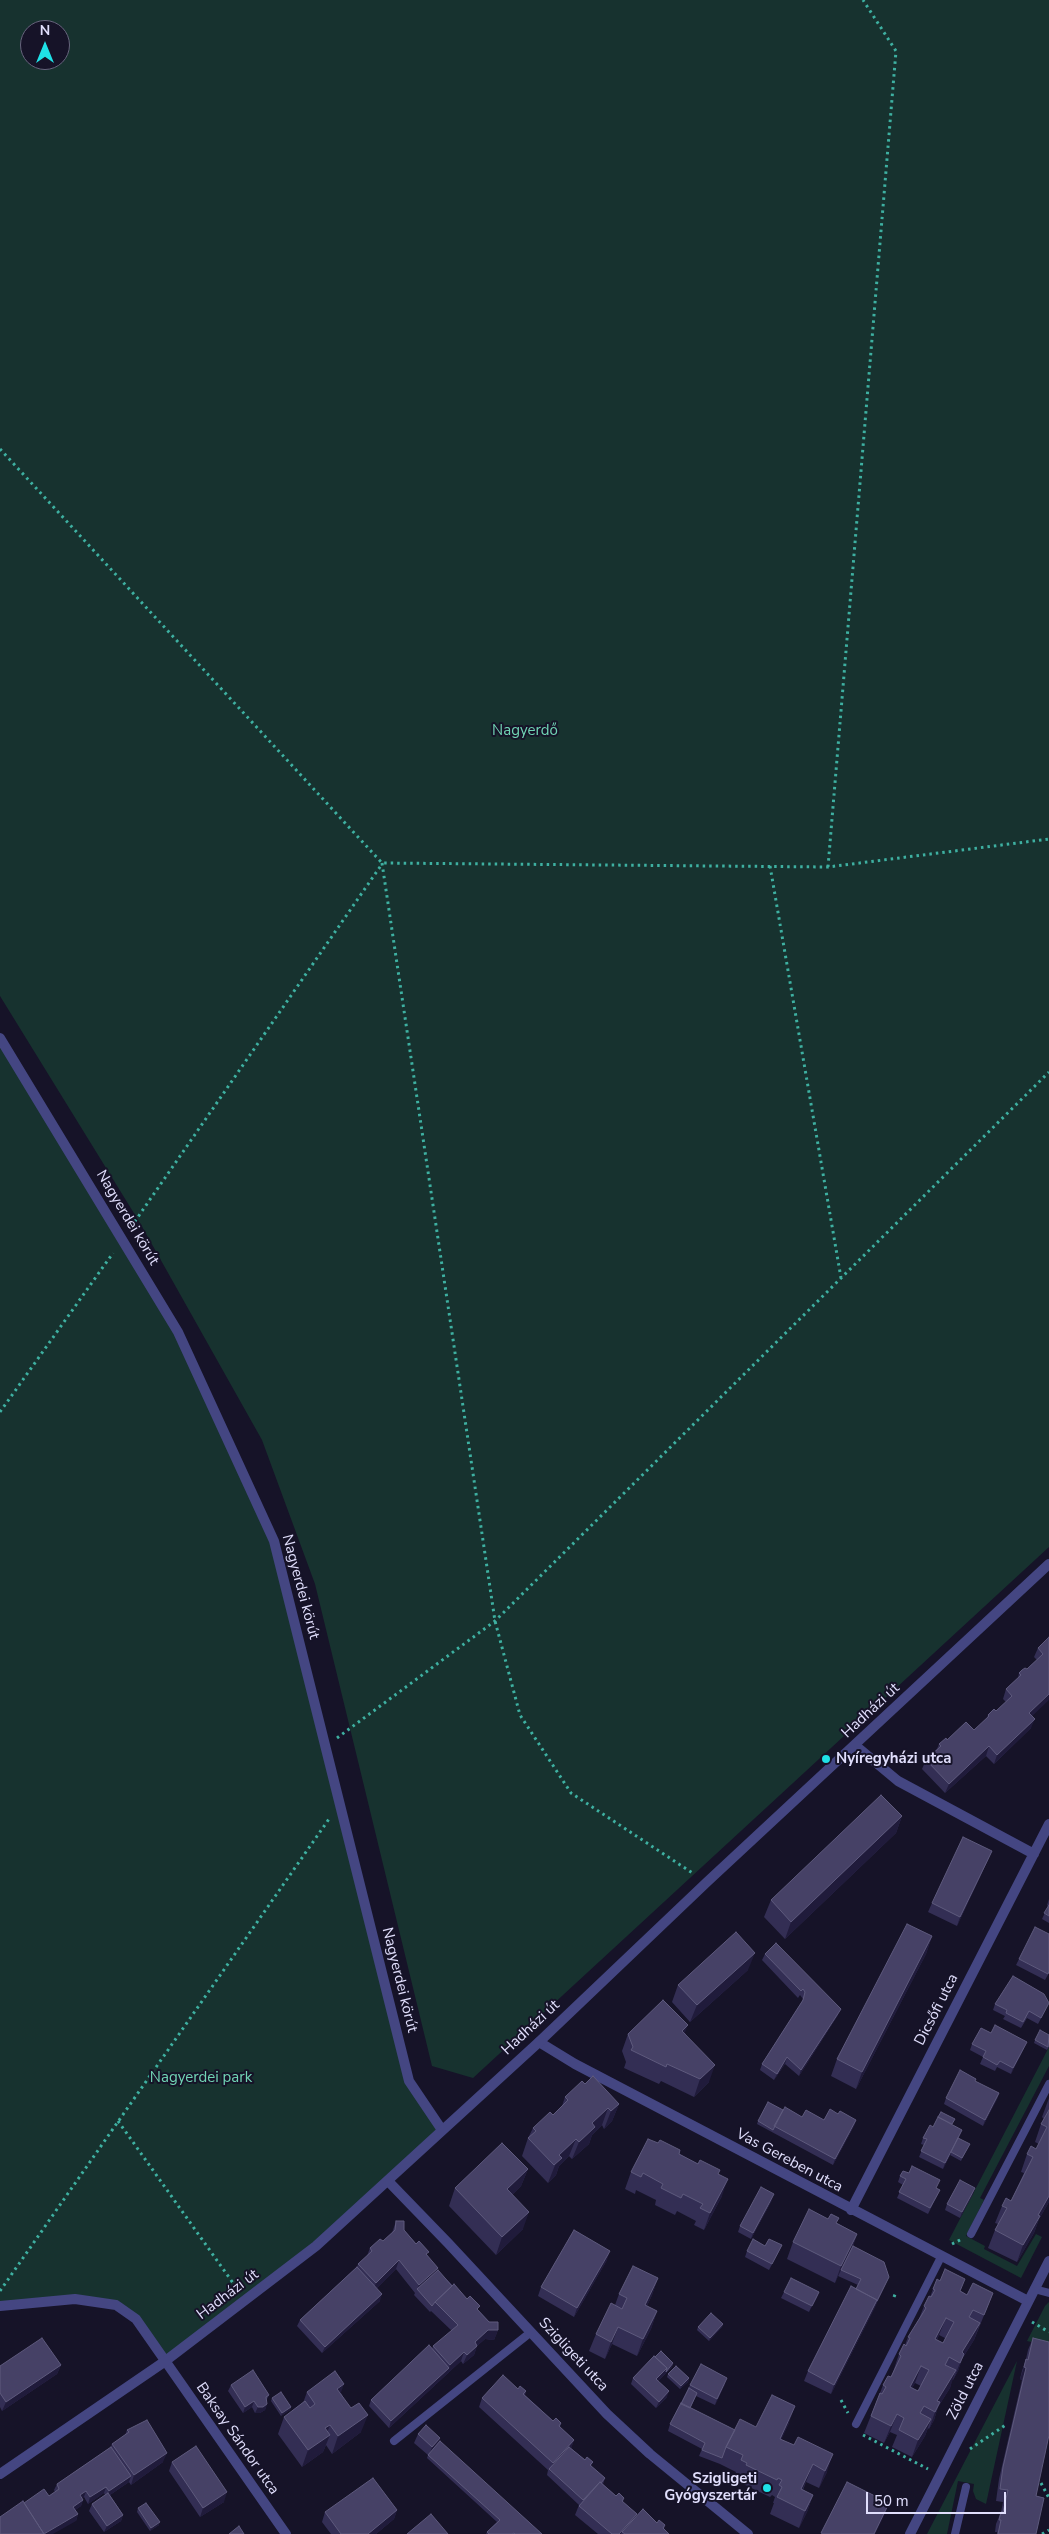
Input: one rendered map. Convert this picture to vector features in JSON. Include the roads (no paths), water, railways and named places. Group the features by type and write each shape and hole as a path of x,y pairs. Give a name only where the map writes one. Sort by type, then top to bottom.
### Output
{"street":[{"name":"Nagyerdei körút","path":"0,1038 178,1332 274,1541 409,2081 442,2130"},
{"name":"Hadházi út","path":"0,2474 164,2362 316,2246 539,2042 707,1882 856,1746 1049,1564"},
{"path":"856,1746 898,1781 1034,1854"},
{"name":"Dicsőfi utca","path":"851,2210 1049,1824"},
{"name":"Vas Gereben utca","path":"539,2042 575,2064 1028,2301"},
{"name":"Szigligeti utca","path":"388,2182 614,2421 692,2490 748,2534"},
{"name":"Zöld utca","path":"910,2534 1049,2261"},
{"path":"0,2306 75,2299 116,2305 136,2319 164,2362"},
{"name":"Baksay Sándor utca","path":"164,2362 286,2534"}],"lane":[{"path":"971,2234 1049,2084"},
{"path":"856,2424 941,2257"},
{"path":"1034,2289 1049,2293"},
{"path":"394,2441 531,2332"},
{"path":"955,2534 966,2487"}],"place":[{"name":"Nyíregyházi utca","path":"826,1759"},
{"name":"Szigligeti Gyógyszertár","path":"767,2488"}],"park label":[{"name":"Nagyerdő","path":"525,731"},
{"name":"Nagyerdei park","path":"201,2078"}]}
